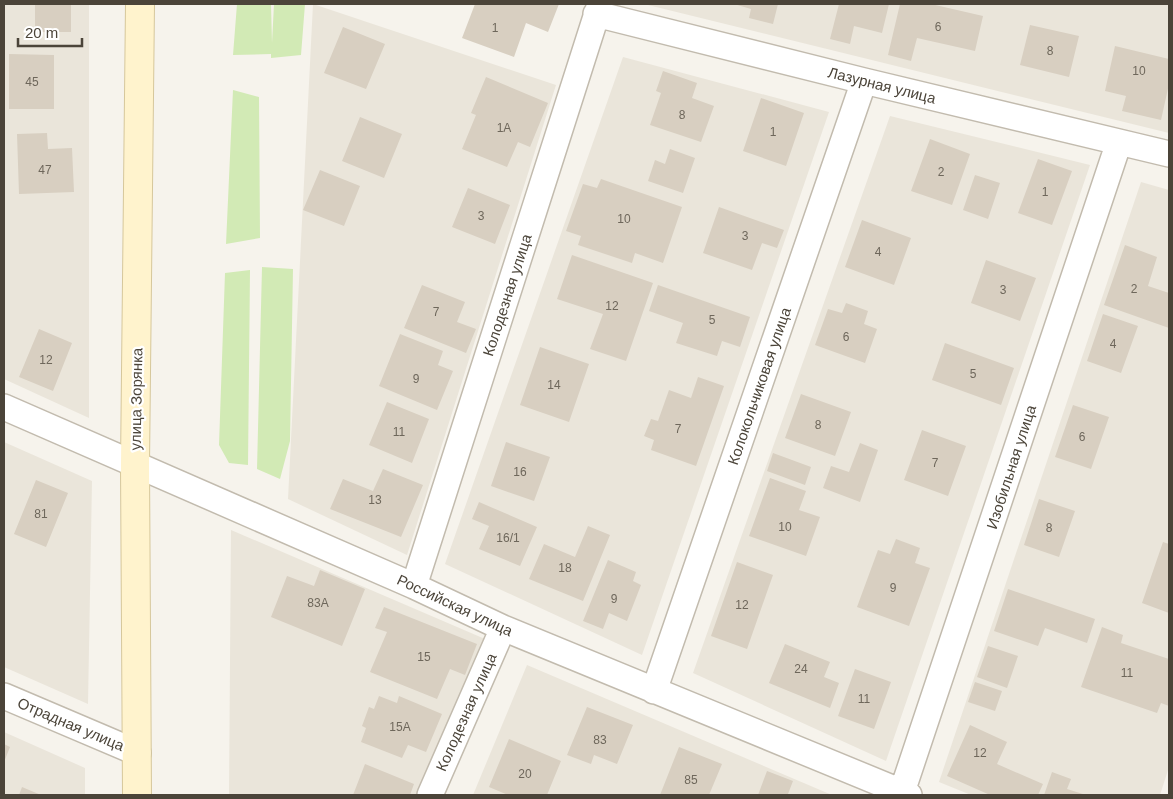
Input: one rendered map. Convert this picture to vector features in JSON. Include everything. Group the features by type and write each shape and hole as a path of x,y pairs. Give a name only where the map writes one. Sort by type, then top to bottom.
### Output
{"street":[{"name":"улица Зорянка","path":"137,795 135,465 140,4"},
{"name":"Лазурная улица","path":"598,9 864,81 1169,154"},
{"name":"Колодезная улица","path":"414,586 598,9"},
{"name":"Колокольчиковая улица","path":"654,691 864,81"},
{"name":"Изобильная улица","path":"905,794 1119,142"},
{"name":"Российская улица","path":"4,407 414,586 503,628 905,794"},
{"name":"Колодезная улица","path":"430,795 503,628"},
{"name":"Отрадная улица","path":"4,696 138,753"}],"shaded area":[{"path":"4,4 89,4 89,418 4,379"},
{"path":"313,4 556,85 407,555 288,499"},
{"path":"1169,4 1169,133 648,5"},
{"path":"623,57 829,112 642,655 445,564"},
{"path":"890,116 1090,165 886,761 693,673"},
{"path":"1141,182 1169,190 1169,767 1160,795 971,795 939,782"},
{"path":"4,442 92,481 88,704 4,667"},
{"path":"231,530 485,639 419,795 229,795"},
{"path":"527,665 832,795 473,795"},
{"path":"4,732 85,768 85,795 4,795"}],"green space":[{"path":"237,4 271,4 272,43 274,4 305,4 301,55 271,58 271,54 233,55"},
{"path":"233,90 259,97 260,238 226,244"},
{"path":"262,267 293,269 290,441 280,479 257,469"},
{"path":"250,270 248,465 229,463 219,445 225,273"}],"building":[{"path":"35,4 71,4 71,32 35,32"},
{"path":"475,4 559,4 548,32 526,23 514,57 462,38"},
{"path":"734,4 778,4 773,24 749,18 751,9"},
{"path":"839,4 889,4 882,33 854,26 850,44 830,39"},
{"path":"900,4 931,4 983,16 975,51 917,38 911,61 888,55"},
{"path":"1030,25 1079,36 1069,77 1020,65"},
{"path":"343,27 385,44 366,89 324,73"},
{"path":"1115,46 1169,59 1169,84 1161,120 1122,111 1126,96 1105,91"},
{"path":"9,54 54,55 54,109 9,109"},
{"path":"663,71 697,83 692,98 714,106 701,142 650,125 661,93 656,91"},
{"path":"486,77 548,103 530,147 518,142 507,167 462,149 476,115 471,113"},
{"path":"761,98 804,113 786,166 743,151"},
{"path":"360,117 402,134 384,178 342,161"},
{"path":"47,133 48,149 72,148 74,192 19,194 17,134"},
{"path":"930,139 970,154 952,205 911,191"},
{"path":"670,149 695,158 683,193 648,181 655,160 665,164"},
{"path":"1038,159 1072,171 1052,225 1018,213"},
{"path":"320,170 360,186 344,226 303,210"},
{"path":"975,175 1000,183 988,219 963,210"},
{"path":"601,179 682,207 663,263 635,253 632,263 578,245 581,236 566,231 583,184 597,188"},
{"path":"468,188 510,205 495,244 452,227"},
{"path":"719,207 784,230 777,248 762,243 752,270 703,253"},
{"path":"862,220 911,238 894,285 845,267"},
{"path":"1125,245 1157,257 1148,286 1169,293 1169,328 1104,305"},
{"path":"572,255 653,283 626,361 590,349 603,314 557,299"},
{"path":"986,260 1036,278 1020,321 971,303"},
{"path":"422,285 465,302 457,322 476,329 466,353 404,328"},
{"path":"658,285 750,317 740,347 722,341 717,356 676,343 683,323 649,311"},
{"path":"846,303 868,311 864,324 877,329 865,363 815,345 828,309 842,313"},
{"path":"1103,314 1138,326 1121,373 1087,361"},
{"path":"39,329 72,343 53,391 19,377"},
{"path":"400,334 443,351 438,365 453,371 437,410 379,386"},
{"path":"945,343 1014,368 1001,405 932,380"},
{"path":"540,347 589,364 569,422 520,405"},
{"path":"698,377 724,386 696,466 651,450 654,440 644,436 651,419 658,421 669,390 691,398"},
{"path":"801,394 851,412 835,456 785,438"},
{"path":"387,402 429,419 412,463 369,445"},
{"path":"1073,405 1109,417 1091,469 1055,457"},
{"path":"922,430 966,446 948,496 904,480"},
{"path":"506,442 550,457 534,501 491,486"},
{"path":"860,443 878,450 860,502 823,488 831,466 849,472"},
{"path":"773,453 811,467 805,485 767,471"},
{"path":"383,469 423,485 401,537 330,509 343,479 373,491"},
{"path":"770,478 806,491 799,510 820,517 806,556 749,536"},
{"path":"36,480 68,493 46,547 14,534"},
{"path":"1039,499 1075,511 1059,557 1024,545"},
{"path":"479,502 537,527 520,566 479,549 489,526 472,519"},
{"path":"588,526 610,535 583,601 529,579 544,544 575,557"},
{"path":"896,539 920,548 915,563 930,568 909,626 857,607 878,550 890,554"},
{"path":"1163,542 1169,544 1169,613 1142,603"},
{"path":"608,560 636,572 633,581 641,585 627,621 609,613 603,629 583,621"},
{"path":"737,562 773,575 747,649 711,636"},
{"path":"320,570 365,589 342,646 271,617 287,576 314,586"},
{"path":"1008,589 1095,619 1087,643 1045,628 1038,646 994,631"},
{"path":"384,607 477,644 465,675 450,669 437,699 370,672 387,632 375,628"},
{"path":"1102,627 1123,635 1121,643 1169,659 1169,706 1161,703 1157,713 1081,687"},
{"path":"785,644 830,662 824,677 839,683 830,708 769,683"},
{"path":"988,646 1018,656 1007,688 977,677"},
{"path":"855,669 891,682 874,729 838,716"},
{"path":"975,682 1002,691 995,711 968,702"},
{"path":"379,696 397,703 399,696 442,714 426,752 408,745 402,758 361,742 366,728 362,726 369,707 374,709"},
{"path":"587,707 633,725 617,764 594,755 591,764 567,755"},
{"path":"970,725 1007,742 997,764 1043,784 1038,795 990,795 947,776"},
{"path":"509,739 561,761 547,795 508,795 489,787"},
{"path":"4,744 10,747 4,762"},
{"path":"679,747 722,764 709,795 660,795"},
{"path":"365,764 414,784 410,795 353,795"},
{"path":"767,771 793,781 788,794 792,795 758,795"},
{"path":"1052,772 1071,779 1067,789 1086,795 1044,795"},
{"path":"22,787 41,795 19,795"}]}
